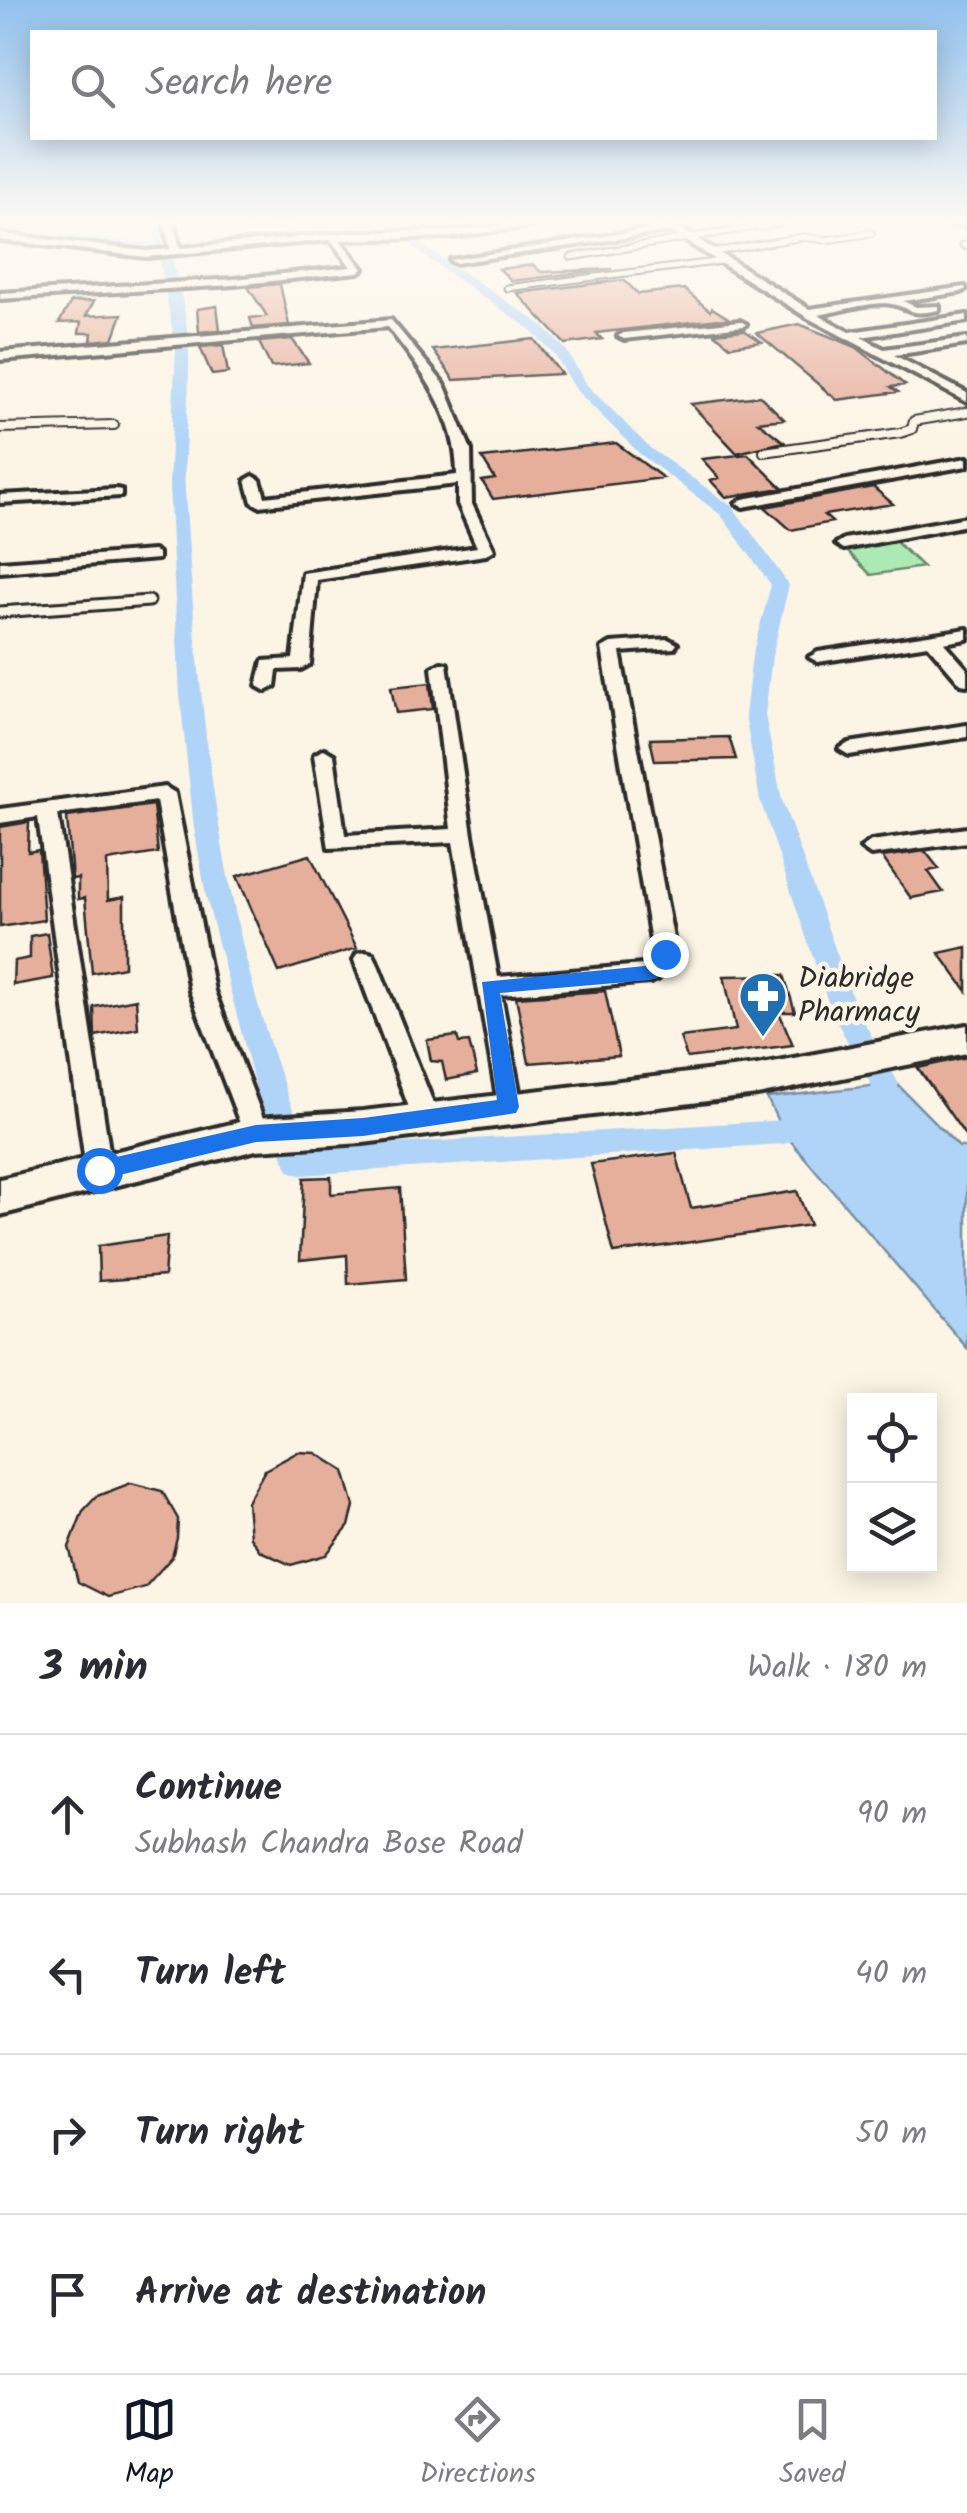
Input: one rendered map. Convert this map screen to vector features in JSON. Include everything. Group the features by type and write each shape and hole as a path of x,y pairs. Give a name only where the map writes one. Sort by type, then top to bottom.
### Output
{"main road":[{"path":"0,1197 256,1134 363,1127 834,1068 967,1038"}],"street":[{"path":"779,295 967,398"},
{"path":"807,313 926,295"},
{"path":"892,300 914,311 936,308"},
{"path":"850,335 967,318"},
{"path":"0,356 391,323 438,384 464,450 465,504 486,550 309,576 301,664 269,665 266,686"},
{"path":"624,336 740,324"},
{"path":"883,353 967,342"},
{"path":"742,503 967,462"},
{"path":"253,480 258,502 462,480"},
{"path":"0,499 116,493"},
{"path":"844,544 967,521"},
{"path":"0,568 153,556"},
{"path":"818,657 967,634"},
{"path":"933,640 967,680"},
{"path":"489,987 650,973 665,954 610,648 668,644"},
{"path":"441,668 462,835 509,1107"},
{"path":"849,749 967,731"},
{"path":"324,755 336,843 462,835"},
{"path":"0,816 165,793 202,991 256,1134"},
{"path":"47,809 99,1170"},
{"path":"871,848 967,835"},
{"path":"365,960 426,1118"}],"lane":[{"path":"764,452 900,433 912,428 914,421 967,412"},
{"path":"0,428 114,425"},
{"path":"0,612 148,601"}],"green space":[{"path":"893,539 923,567 871,575 843,547"}],"water":[{"path":"896,1083 959,1147 967,1147 967,1348 783,1132 767,1098"}],"building":[{"path":"253,295 282,295 289,325 253,328 250,318 267,316"},
{"path":"519,295 691,295 710,311 712,308 728,318 596,333 602,339 565,344"},
{"path":"94,301 86,316 122,314 113,339 91,341 92,333 79,333 81,322 59,323 71,302"},
{"path":"217,306 220,330 199,332 197,309"},
{"path":"799,324 856,347 905,385 891,387 898,392 837,400 757,333"},
{"path":"744,330 762,342 730,346 714,333"},
{"path":"292,339 309,363 271,367 259,342"},
{"path":"534,339 561,374 454,380 433,350"},
{"path":"223,345 228,373 212,375 200,347"},
{"path":"760,396 784,419 758,422 784,442 737,453 691,404"},
{"path":"616,443 663,478 493,499 482,481 495,479 482,458"},
{"path":"748,454 782,488 726,497 710,480 719,478 702,459"},
{"path":"873,487 893,504 824,515 832,522 791,530 765,507"},
{"path":"430,683 433,709 396,713 391,687"},
{"path":"729,737 736,759 655,761 650,739"},
{"path":"153,805 158,853 107,861 108,900 124,897 124,967 92,973 85,898 78,899 78,878 72,879 67,817"},
{"path":"29,822 28,852 39,850 44,920 0,927 0,827"},
{"path":"925,851 939,869 928,871 943,892 911,898 882,857"},
{"path":"310,855 357,948 279,972 237,876"},
{"path":"47,933 53,978 13,985 14,961 30,958 30,936"},
{"path":"967,947 967,991 939,953"},
{"path":"784,975 795,1012 779,1012 793,1045 687,1058 680,1037 736,1030 724,976"},
{"path":"605,991 619,1056 529,1063 516,997"},
{"path":"136,999 138,1028 95,1036 94,1007"},
{"path":"457,1036 459,1043 469,1042 477,1074 446,1080 442,1062 431,1061 427,1040"},
{"path":"967,1057 967,1138 918,1068"},
{"path":"676,1153 691,1208 797,1191 810,1225 614,1253 591,1164"},
{"path":"331,1177 331,1194 400,1188 406,1279 348,1284 347,1255 300,1260 304,1178"},
{"path":"167,1236 164,1276 99,1281 98,1246"},
{"path":"298,1452 316,1453 344,1471 354,1506 349,1526 326,1555 291,1565 260,1551 250,1537 247,1502 265,1470"},
{"path":"131,1483 162,1491 178,1519 177,1538 172,1557 145,1587 108,1597 78,1582 69,1547 83,1511 97,1496"}],"waterway":[{"path":"172,295 183,349 177,484 190,696 206,828 218,896 271,1093 300,1162 783,1132"},
{"path":"489,295 536,327 561,353 581,387 645,451 727,511 780,585 762,656 755,715 771,800 844,1011 885,1084"}],"place":[{"name":"Diabridge Pharmacy","path":"763,1038"}],"route":[{"path":"99,1170 256,1134 363,1127 509,1107 489,987 650,973 665,954"}]}
